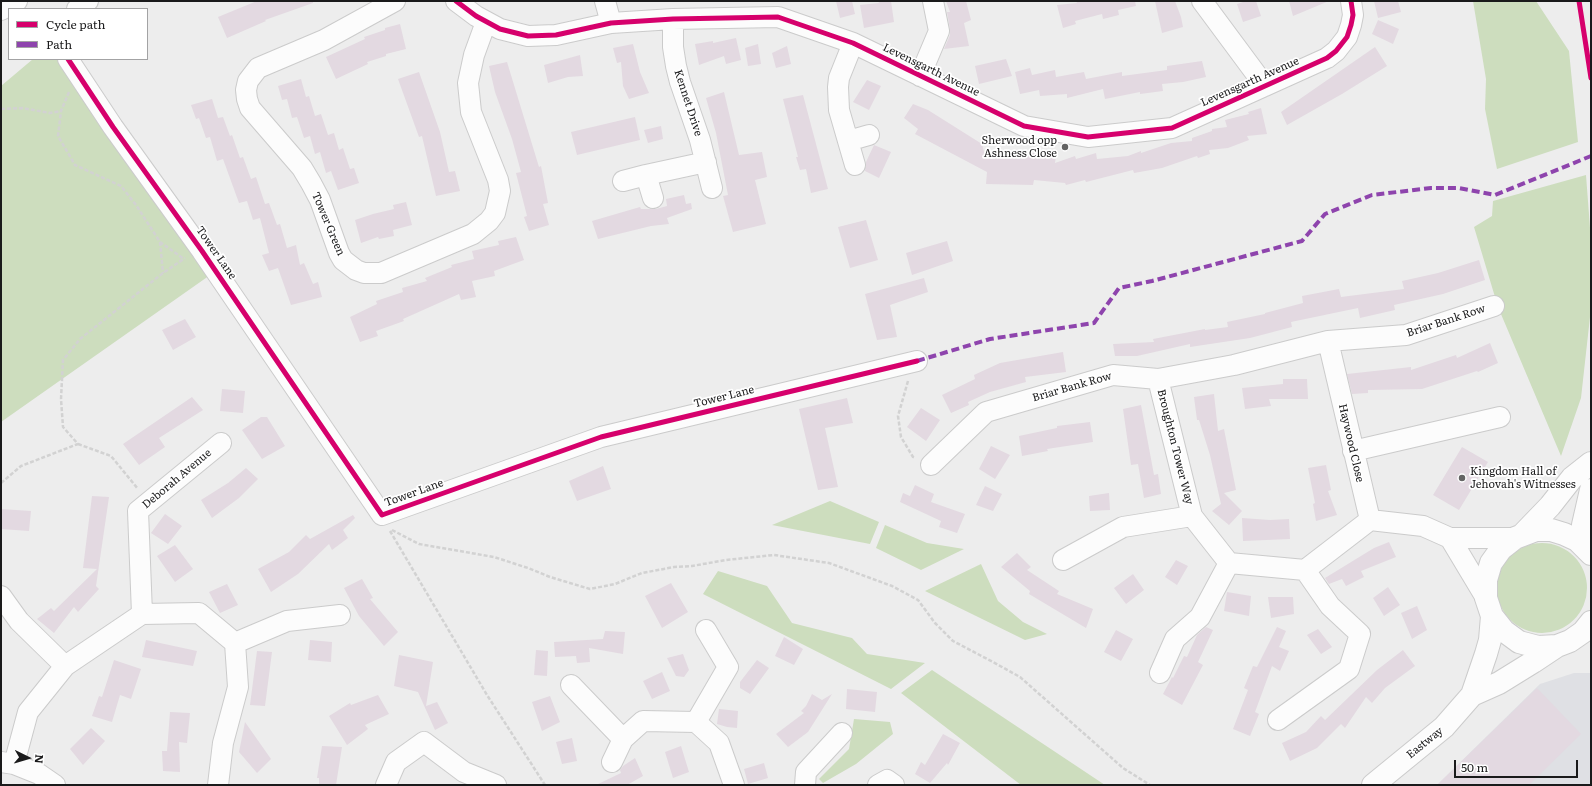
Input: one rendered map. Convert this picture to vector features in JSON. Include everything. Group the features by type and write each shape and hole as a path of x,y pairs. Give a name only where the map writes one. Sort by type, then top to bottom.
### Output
{"main road":[{"path":"1519,536 1550,506 1572,478 1591,463"},
{"path":"1589,552 1584,525 1591,490"},
{"path":"1519,536 1536,530 1550,530 1577,540 1589,552"},
{"name":"Eastway","path":"1372,785 1444,727 1472,695 1490,640 1486,580 1491,563 1501,549 1519,536"},
{"path":"1489,607 1504,631 1519,642 1538,647 1563,643"},
{"name":"Eastway","path":"1472,695 1499,683 1583,632 1591,622"}],"street":[{"path":"1,10 18,1"},
{"path":"78,8 88,1"},
{"name":"Tower Green","path":"395,1 324,40 258,68 248,81 246,90 250,108 302,168 311,183 320,200 339,253 343,260 356,270 364,273 381,273 473,234 489,222 495,213 500,191 498,180 471,112 468,83 474,55 486,22"},
{"name":"Levensgarth Avenue","path":"456,1 463,8 500,29 513,34 541,36 570,32 611,23 674,19 776,9 853,43 1024,126 1088,137 1172,128 1327,58 1336,51 1347,37 1353,15 1351,1"},
{"path":"606,1 611,23"},
{"path":"920,76 939,31 933,1"},
{"path":"1202,1 1265,86"},
{"name":"Kennet Drive","path":"674,19 673,47 676,66 700,140 712,188"},
{"path":"853,43 839,78 838,87 839,110 855,166"},
{"name":"Tower Lane","path":"69,60 113,127 202,251 382,515 600,437 917,360"},
{"path":"848,141 869,135"},
{"path":"623,181 706,162"},
{"path":"646,175 652,198"},
{"name":"Briar Bank Row","path":"931,466 986,412 1113,374 1158,378 1234,365 1328,341 1406,335 1494,306"},
{"name":"Haywood Close","path":"1328,341 1370,520"},
{"name":"Broughton Tower Way","path":"1158,378 1192,516 1229,563"},
{"path":"1353,451 1500,417"},
{"name":"Deborah Avenue","path":"142,614 138,511 221,443"},
{"name":"Broughton Tower Way","path":"1063,560 1123,527 1192,516"},
{"path":"1160,673 1175,640 1200,617 1229,563 1305,570 1370,520 1424,526 1450,538 1519,536"},
{"path":"1450,538 1489,607"},
{"path":"1278,720 1349,668 1360,634 1330,606 1305,570"},
{"path":"1,596 19,621 65,666"},
{"path":"55,785 39,774 8,763 28,712 65,666 142,614 200,613 235,643 238,687 223,742 218,785"},
{"path":"235,643 287,621 340,615"},
{"path":"696,722 728,667 706,630"},
{"path":"1563,643 1591,635"},
{"path":"571,685 623,739"},
{"path":"612,762 623,739 643,721 696,722 719,743 734,785"},
{"path":"805,785 806,772 842,733"},
{"path":"386,785 396,762 424,742 464,772 496,785"},
{"path":"878,785 887,780 894,785"}],"path":[{"path":"1,109 22,108 50,113 61,111 58,136 76,166 121,186 160,242 184,259"},
{"path":"160,242 163,273"},
{"path":"149,502 111,456 78,444 63,427 61,398 63,360 80,339 163,273 184,259 202,251"},
{"path":"917,360 906,386 898,416 901,437 913,457 931,466"},
{"path":"1,483 21,466 78,444"},
{"path":"545,785 487,695 389,528 419,544 494,556 550,577 590,589 615,584 642,573 726,560 774,555 829,563 892,586 918,600 935,623 954,641 1020,678 1123,768 1150,785"}],"shaded area":[{"path":"1574,673 1591,673 1591,785 1437,785 1540,684"}],"green space":[{"path":"1473,1 1536,1 1569,51 1578,142 1497,169 1485,109 1486,79"},
{"path":"32,60 65,60 213,273 1,422 1,86"},
{"path":"1586,175 1591,241 1591,308 1581,398 1561,456 1498,307 1474,227 1492,216 1493,201"},
{"path":"830,501 879,522 870,544 772,525"},
{"path":"885,525 927,543 964,549 921,570 876,548"},
{"path":"1533,543 1551,543 1567,550 1580,563 1587,579 1587,597 1580,613 1567,626 1551,633 1533,633 1517,626 1504,613 1497,597 1497,579 1504,563 1517,550"},
{"path":"981,564 998,601 1023,622 1047,634 1025,640 925,591"},
{"path":"718,571 767,586 792,623 852,638 867,654 925,663 891,689 703,594"},
{"path":"932,670 1105,785 1021,785 901,693"},
{"path":"854,719 890,722 893,734 856,764 823,783 819,779 849,749"}],"building":[{"path":"257,1 313,1 313,3 265,20 266,21 227,38 218,17"},
{"path":"836,1 852,1 855,14 840,18"},
{"path":"878,1 891,1 894,22 864,28 860,5 879,3"},
{"path":"946,1 966,1 971,20 964,23 969,46 944,49 950,35 947,12 950,12"},
{"path":"1076,1 1135,1 1136,6 1118,10 1119,15 1103,19 1102,14 1075,21 1076,24 1063,28 1057,5 1077,3"},
{"path":"1155,1 1175,1 1183,27 1162,33"},
{"path":"1246,1 1256,1 1261,16 1243,22 1237,4"},
{"path":"1289,1 1329,1 1293,16"},
{"path":"1374,1 1398,1 1401,12 1378,18"},
{"path":"1378,20 1399,29 1393,44 1372,34"},
{"path":"400,24 406,49 386,54 386,56 367,62 368,64 336,79 326,57 365,39 364,37 385,30 385,28"},
{"path":"736,38 741,60 726,64 724,56 699,65 695,44 713,41 713,43"},
{"path":"633,44 640,72 649,93 629,99 623,86 621,62 617,63 613,48"},
{"path":"758,44 761,64 748,66 745,48"},
{"path":"787,46 791,64 776,68 772,53"},
{"path":"1375,47 1387,66 1342,94 1287,125 1281,112"},
{"path":"580,55 583,76 568,77 548,83 544,65"},
{"path":"1006,59 1012,76 979,84 975,66"},
{"path":"1202,61 1206,77 1183,82 1162,84 1163,91 1140,94 1140,92 1105,99 1103,89 1067,98 1067,94 1040,96 1039,90 1020,94 1015,72 1030,68 1032,75 1055,70 1056,77 1084,72 1086,79 1122,72 1122,76 1167,70 1167,66"},
{"path":"507,62 539,167 541,166 548,203 543,204 549,225 529,231 524,217 527,216 516,173 521,172 512,139 495,92 489,66"},
{"path":"419,72 440,132 449,172 455,171 460,191 436,196 422,136 419,137 398,79"},
{"path":"301,79 306,97 309,96 315,116 321,114 328,135 334,133 339,150 343,148 350,169 354,168 359,183 338,190 331,171 326,173 320,152 315,154 310,136 304,138 297,117 292,118 287,99 282,100 278,86"},
{"path":"867,80 881,86 869,110 853,102"},
{"path":"724,92 739,155 762,152 767,177 755,180 766,224 733,232 723,196 728,195 716,133 706,98"},
{"path":"803,95 828,189 811,193 806,169 800,170 796,157 798,157 783,99"},
{"path":"212,99 218,118 223,117 230,136 232,135 240,158 243,157 251,179 256,177 265,204 269,203 277,225 280,224 287,248 296,245 300,265 304,263 313,284 318,282 322,297 291,305 278,268 269,271 262,255 269,253 260,218 253,220 247,201 239,203 223,159 217,161 210,137 206,138 199,118 196,119 191,105"},
{"path":"913,104 928,110 982,144 984,152 1036,153 1036,156 1056,155 1055,163 1075,156 1076,159 1096,153 1097,159 1128,156 1171,143 1192,141 1192,138 1212,131 1212,129 1227,127 1225,120 1249,114 1248,112 1261,108 1267,134 1247,136 1249,140 1228,148 1209,150 1210,154 1198,158 1197,156 1162,168 1134,173 1133,170 1086,182 1085,180 1066,185 1065,183 1034,180 1033,185 986,184 987,172 915,134 918,129 904,118"},
{"path":"635,117 640,140 577,155 571,132"},
{"path":"661,126 663,139 648,143 644,130"},
{"path":"874,145 891,152 879,178 865,171 866,162"},
{"path":"684,195 686,204 691,203 692,209 667,218 669,224 651,226 598,239 592,221 640,207 641,209 656,209 667,206 666,199"},
{"path":"406,202 412,225 393,230 394,236 379,239 378,237 361,243 355,220 394,209 393,205"},
{"path":"866,220 878,260 850,268 838,227"},
{"path":"516,237 524,260 494,271 495,276 472,281 476,297 461,300 459,294 403,319 404,321 376,331 378,336 360,342 350,317 377,304 376,301 403,292 402,288 427,281 425,278 452,267 451,265 474,259 472,251 499,245 498,241"},
{"path":"947,241 953,261 912,275 906,253"},
{"path":"1479,260 1485,280 1443,294 1394,305 1395,310 1360,318 1358,308 1291,322 1292,327 1250,338 1190,347 1190,344 1137,356 1115,356 1113,344 1154,342 1153,339 1205,329 1228,327 1227,322 1265,314 1303,303 1302,296 1339,289 1341,297 1404,289 1402,281 1438,273"},
{"path":"924,278 928,292 890,305 897,337 877,340 865,294"},
{"path":"185,319 196,337 173,350 162,330"},
{"path":"1490,343 1498,363 1478,372 1477,371 1422,389 1368,390 1368,393 1352,394 1347,374 1411,367 1411,370 1456,355 1457,358"},
{"path":"1063,352 1066,372 1025,377 1026,382 990,392 968,402 969,405 951,413 942,395 975,379 974,375 1000,363"},
{"path":"1283,379 1307,379 1308,399 1269,399 1271,406 1245,409 1242,388 1283,384"},
{"path":"222,389 245,391 243,413 220,411"},
{"path":"1214,394 1218,431 1224,429 1236,490 1224,493 1242,511 1229,525 1212,511 1221,504 1210,455 1199,420 1197,420 1194,397"},
{"path":"192,397 203,410 159,438 165,447 139,465 123,444"},
{"path":"847,398 853,423 825,428 838,487 818,490 799,409"},
{"path":"1141,405 1154,475 1158,474 1161,494 1144,498 1138,464 1131,465 1123,409"},
{"path":"921,408 940,420 926,441 907,427"},
{"path":"261,417 267,417 285,446 262,459 242,430"},
{"path":"1090,422 1093,442 1047,449 1048,451 1022,456 1019,436 1057,428 1057,426"},
{"path":"991,446 1010,455 995,479 979,469"},
{"path":"1462,447 1488,462 1459,510 1433,495"},
{"path":"1326,465 1331,490 1328,491 1337,515 1316,521 1313,504 1315,503 1308,468"},
{"path":"603,466 611,489 577,501 569,481"},
{"path":"246,468 258,479 239,498 212,518 201,500 228,483"},
{"path":"915,485 934,494 931,502 965,514 957,533 939,527 941,521 900,502 903,493 910,496"},
{"path":"985,486 1002,494 993,511 976,505"},
{"path":"1109,493 1110,510 1090,511 1089,496"},
{"path":"92,496 109,497 96,586 99,589 78,612 74,607 54,633 37,619 51,608 54,611 97,569 83,568"},
{"path":"1,509 31,511 29,531 1,529"},
{"path":"165,514 182,526 168,544 151,533"},
{"path":"353,515 355,518 343,530 348,538 332,550 329,544 298,574 271,592 258,569 289,552 306,535 310,539"},
{"path":"1242,518 1270,520 1289,519 1290,539 1243,541"},
{"path":"1389,542 1396,557 1361,571 1364,577 1346,586 1342,579 1329,584 1325,578 1374,548"},
{"path":"175,545 193,569 175,582 157,556"},
{"path":"1017,553 1031,567 1027,570 1059,591 1057,594 1093,609 1086,628 1029,594 1030,591 1001,567"},
{"path":"1176,560 1188,566 1177,585 1165,577"},
{"path":"1133,574 1144,590 1126,604 1114,588"},
{"path":"362,579 373,598 370,599 398,632 384,646 359,616 344,588"},
{"path":"671,583 688,612 662,628 645,596"},
{"path":"227,584 238,605 220,613 209,592"},
{"path":"1388,587 1400,605 1384,616 1373,598"},
{"path":"1227,592 1251,596 1249,616 1224,611"},
{"path":"1268,597 1293,597 1294,614 1271,618"},
{"path":"1417,606 1427,630 1412,639 1401,613"},
{"path":"1206,627 1213,630 1198,662 1203,665 1182,705 1163,694 1184,656 1187,657 1197,635"},
{"path":"1277,627 1286,631 1279,647 1289,651 1280,671 1272,666 1255,712 1259,714 1250,736 1233,729 1248,690 1244,688 1253,666 1257,667"},
{"path":"1318,629 1332,647 1321,654 1307,635"},
{"path":"1116,630 1133,639 1121,661 1104,652"},
{"path":"605,631 625,632 623,654 589,648 590,662 577,663 576,656 555,657 554,642 603,639"},
{"path":"784,637 803,649 794,665 775,656"},
{"path":"146,640 197,651 193,666 142,657"},
{"path":"310,640 332,642 331,662 308,660"},
{"path":"536,650 548,651 547,676 534,675"},
{"path":"1403,650 1415,666 1385,688 1372,703 1366,697 1345,728 1341,724 1317,748 1290,761 1282,743 1306,732 1321,716 1325,720 1377,670"},
{"path":"257,651 272,652 265,706 250,705"},
{"path":"683,654 689,670 684,677 676,676 667,658"},
{"path":"399,655 433,662 426,706 437,702 448,723 435,730 418,692 394,686"},
{"path":"114,660 141,669 131,699 120,695 112,722 92,716 99,696 102,697"},
{"path":"757,660 769,668 750,694 740,688 740,682"},
{"path":"662,672 670,691 652,699 643,681"},
{"path":"1537,688 1581,734 1529,785 1437,785"},
{"path":"847,689 877,692 875,712 846,709"},
{"path":"812,694 822,700 832,694 808,732 788,747 776,734 804,713 801,711 806,706"},
{"path":"378,695 389,714 365,725 368,729 347,745 329,716 350,703 351,705"},
{"path":"550,696 560,722 542,731 532,702"},
{"path":"719,709 738,711 737,728 717,724"},
{"path":"170,712 190,713 187,743 179,742 180,772 163,771 162,751 167,751"},
{"path":"245,722 271,759 257,773 239,752"},
{"path":"91,728 105,741 83,765 70,749"},
{"path":"943,734 960,743 948,765 947,763 930,783 915,774 921,762 925,765"},
{"path":"572,738 577,761 562,764 556,742"},
{"path":"322,746 342,747 336,785 319,785 319,778 317,778"},
{"path":"681,746 689,772 673,778 665,752"},
{"path":"635,758 643,776 627,785 596,785 621,773 620,770 623,766"},
{"path":"764,763 768,778 748,784 744,769"}],"marked path":[{"path":"917,361 990,339 1094,323 1119,288 1152,281 1302,241 1325,214 1372,195 1431,188 1459,188 1495,195 1591,156"}],"cycle path":[{"path":"456,1 476,16 500,29 528,36 556,35 611,23 673,19 778,17 853,43 1024,126 1088,137 1172,128 1327,58 1336,51 1347,37 1353,15 1351,1"},
{"path":"1579,1 1591,78"},
{"path":"69,60 113,127 202,251 382,515 601,437 917,361"}],"place":[{"name":"Sherwood opp Ashness Close","path":"1065,147"},
{"name":"Kingdom Hall of Jehovah's Witnesses","path":"1462,478"}]}
